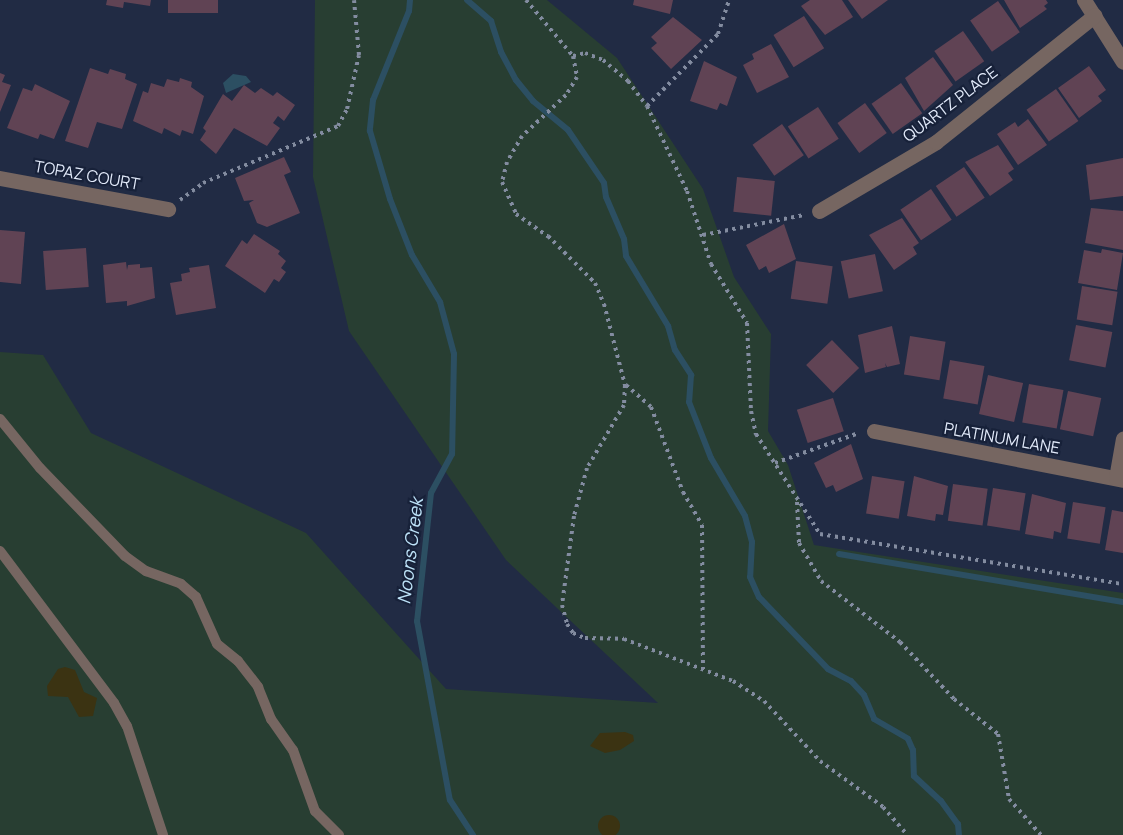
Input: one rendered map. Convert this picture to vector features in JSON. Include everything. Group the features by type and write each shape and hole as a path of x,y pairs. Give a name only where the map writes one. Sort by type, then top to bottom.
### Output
{"street":[{"path":"1084,0 1123,62"},
{"name":"QUARTZ PLACE","path":"819,212 936,142 1095,15"},
{"name":"TOPAZ COURT","path":"0,178 168,209"},
{"name":"PLATINUM LANE","path":"874,431 1119,479"},
{"path":"1119,479 1123,439"}],"lane":[{"path":"0,419 40,468 125,556 146,571 181,584 196,597 217,644 238,661 258,687 271,720 293,750 315,811 339,835"},
{"path":"0,551 114,703 127,726 163,835"}],"path":[{"path":"168,209 203,183 338,126 347,109 359,55 354,0"},
{"path":"525,0 573,56 577,77 566,95 522,136 507,162 502,182 506,198 516,214 548,236 595,283 604,304 625,385 624,405 587,468 574,516 562,605 567,624 573,633 585,638 624,639 733,681 765,701 820,761 883,807 907,835"},
{"path":"647,106 718,34 729,0"},
{"path":"573,56 585,53 603,60 628,81 647,106 687,191 711,264 747,323 751,411 756,434 820,534 1123,584"},
{"path":"703,235 819,212"},
{"path":"625,385 651,407 683,492 702,525 703,669"},
{"path":"775,463 874,431"},
{"path":"797,501 800,543 821,581 900,642 954,699 998,734 1009,799 1041,835"}],"green space":[{"path":"315,0 547,0 617,58 703,189 734,277 771,334 768,431 788,465 814,545 1123,593 1123,835 0,835 0,352 43,355 91,433 306,533 446,689 658,703 506,560 349,331 313,177"}],"sand":[{"path":"65,667 75,670 84,692 97,698 93,716 79,717 68,697 48,696 47,686 58,669"},
{"path":"625,732 633,735 634,741 620,750 605,753 590,746 600,733"},
{"path":"609,815 617,818 620,826 617,834 609,837 601,834 598,826 601,818"}],"water":[{"path":"233,74 246,76 251,82 226,93 223,83"}],"building":[{"path":"107,0 151,0 150,6 124,2 123,8 106,5"},
{"path":"168,0 218,0 218,13 168,13"},
{"path":"634,0 673,0 670,14 633,5"},
{"path":"810,0 842,0 853,17 825,35 801,6"},
{"path":"848,0 888,0 862,19"},
{"path":"1004,0 1046,0 1048,3 1044,6 1047,9 1020,28"},
{"path":"998,1 1020,32 992,52 970,21"},
{"path":"804,16 824,48 794,67 773,35"},
{"path":"673,17 702,40 671,69 651,48 657,43 651,37"},
{"path":"963,31 984,61 956,81 934,51"},
{"path":"771,44 789,77 757,93 743,65 754,59 752,54"},
{"path":"933,57 953,85 924,111 905,78"},
{"path":"704,61 737,77 727,106 720,103 717,110 690,101"},
{"path":"1089,66 1106,90 1098,96 1102,101 1079,118 1058,88"},
{"path":"90,68 108,74 110,69 126,74 125,79 137,84 122,129 97,122 88,148 65,141"},
{"path":"0,73 5,75 2,82 11,85 0,112"},
{"path":"180,78 192,82 191,87 204,96 193,134 182,130 180,136 164,128 162,134 133,121 143,91 148,93 151,83 164,87 167,79 179,82"},
{"path":"901,83 922,113 893,134 872,104"},
{"path":"35,84 70,101 54,139 40,134 38,139 7,128 23,88 32,91"},
{"path":"244,85 255,93 261,88 273,96 277,92 295,105 284,121 278,116 273,123 280,128 267,146 234,128 216,154 200,140 206,131 203,128 223,94 232,101"},
{"path":"1056,89 1078,121 1049,142 1027,110"},
{"path":"865,103 887,133 859,153 837,123"},
{"path":"818,107 839,139 809,158 788,127"},
{"path":"1028,119 1047,145 1018,165 997,134 1015,122 1018,127"},
{"path":"782,124 804,155 774,176 753,145"},
{"path":"998,145 1014,169 1008,173 1013,180 990,196 965,162"},
{"path":"284,157 291,172 284,175 300,213 267,227 257,223 249,203 254,200 244,201 235,178"},
{"path":"1123,158 1123,196 1090,200 1086,165"},
{"path":"964,167 985,198 957,217 936,186"},
{"path":"737,177 775,181 771,216 733,212"},
{"path":"931,189 952,220 921,240 900,210"},
{"path":"1091,208 1123,211 1123,250 1085,243"},
{"path":"902,218 919,243 913,247 917,254 894,270 869,235"},
{"path":"784,224 796,259 769,273 766,266 759,270 746,245"},
{"path":"0,230 25,232 21,284 0,282"},
{"path":"254,234 280,251 278,254 286,261 281,268 286,272 279,282 274,279 265,293 225,266 242,240 247,244"},
{"path":"86,248 89,287 46,290 43,251"},
{"path":"1102,249 1123,253 1117,290 1078,283 1084,250 1101,253"},
{"path":"875,254 883,291 849,298 841,261"},
{"path":"796,261 833,266 827,304 791,299"},
{"path":"126,262 127,270 128,265 140,264 140,268 152,267 155,298 127,306 127,301 106,303 103,265"},
{"path":"209,265 216,308 176,315 170,283 182,281 181,274 190,272 189,268"},
{"path":"1082,286 1118,292 1112,325 1077,320"},
{"path":"1076,325 1112,332 1105,367 1069,360"},
{"path":"892,326 900,364 887,367 885,363 886,367 865,373 858,335"},
{"path":"910,336 946,342 939,380 904,375"},
{"path":"832,340 859,368 833,393 806,365"},
{"path":"950,360 984,366 978,404 943,398"},
{"path":"988,375 1023,383 1014,422 979,414"},
{"path":"1029,384 1063,390 1057,428 1022,422"},
{"path":"1068,391 1101,398 1093,436 1060,429"},
{"path":"833,398 844,431 808,443 797,410"},
{"path":"851,444 863,479 836,492 833,485 826,488 814,463"},
{"path":"872,476 905,481 899,519 866,514"},
{"path":"914,476 948,486 943,515 936,514 935,521 907,516"},
{"path":"953,484 988,489 983,526 948,521"},
{"path":"993,488 1026,493 1020,531 987,526"},
{"path":"1032,494 1066,503 1061,533 1054,531 1053,539 1025,534"},
{"path":"1073,502 1106,507 1100,544 1067,539"},
{"path":"1112,510 1123,512 1123,553 1105,550"}],"waterway":[{"name":"Noons Creek","path":"410,0 409,11 373,100 370,131 390,199 412,255 440,302 454,354 452,454 431,493 417,621 450,800 473,835"},
{"path":"467,0 491,21 501,52 516,80 533,101 568,130 604,183 606,197 624,239 626,256 668,326 675,350 691,375 689,402 711,458 745,516 752,542 750,577 759,597 828,669 851,681 864,695 874,719 908,739 913,750 914,776 941,801 958,824 959,835"},
{"path":"839,554 1123,602"}]}
